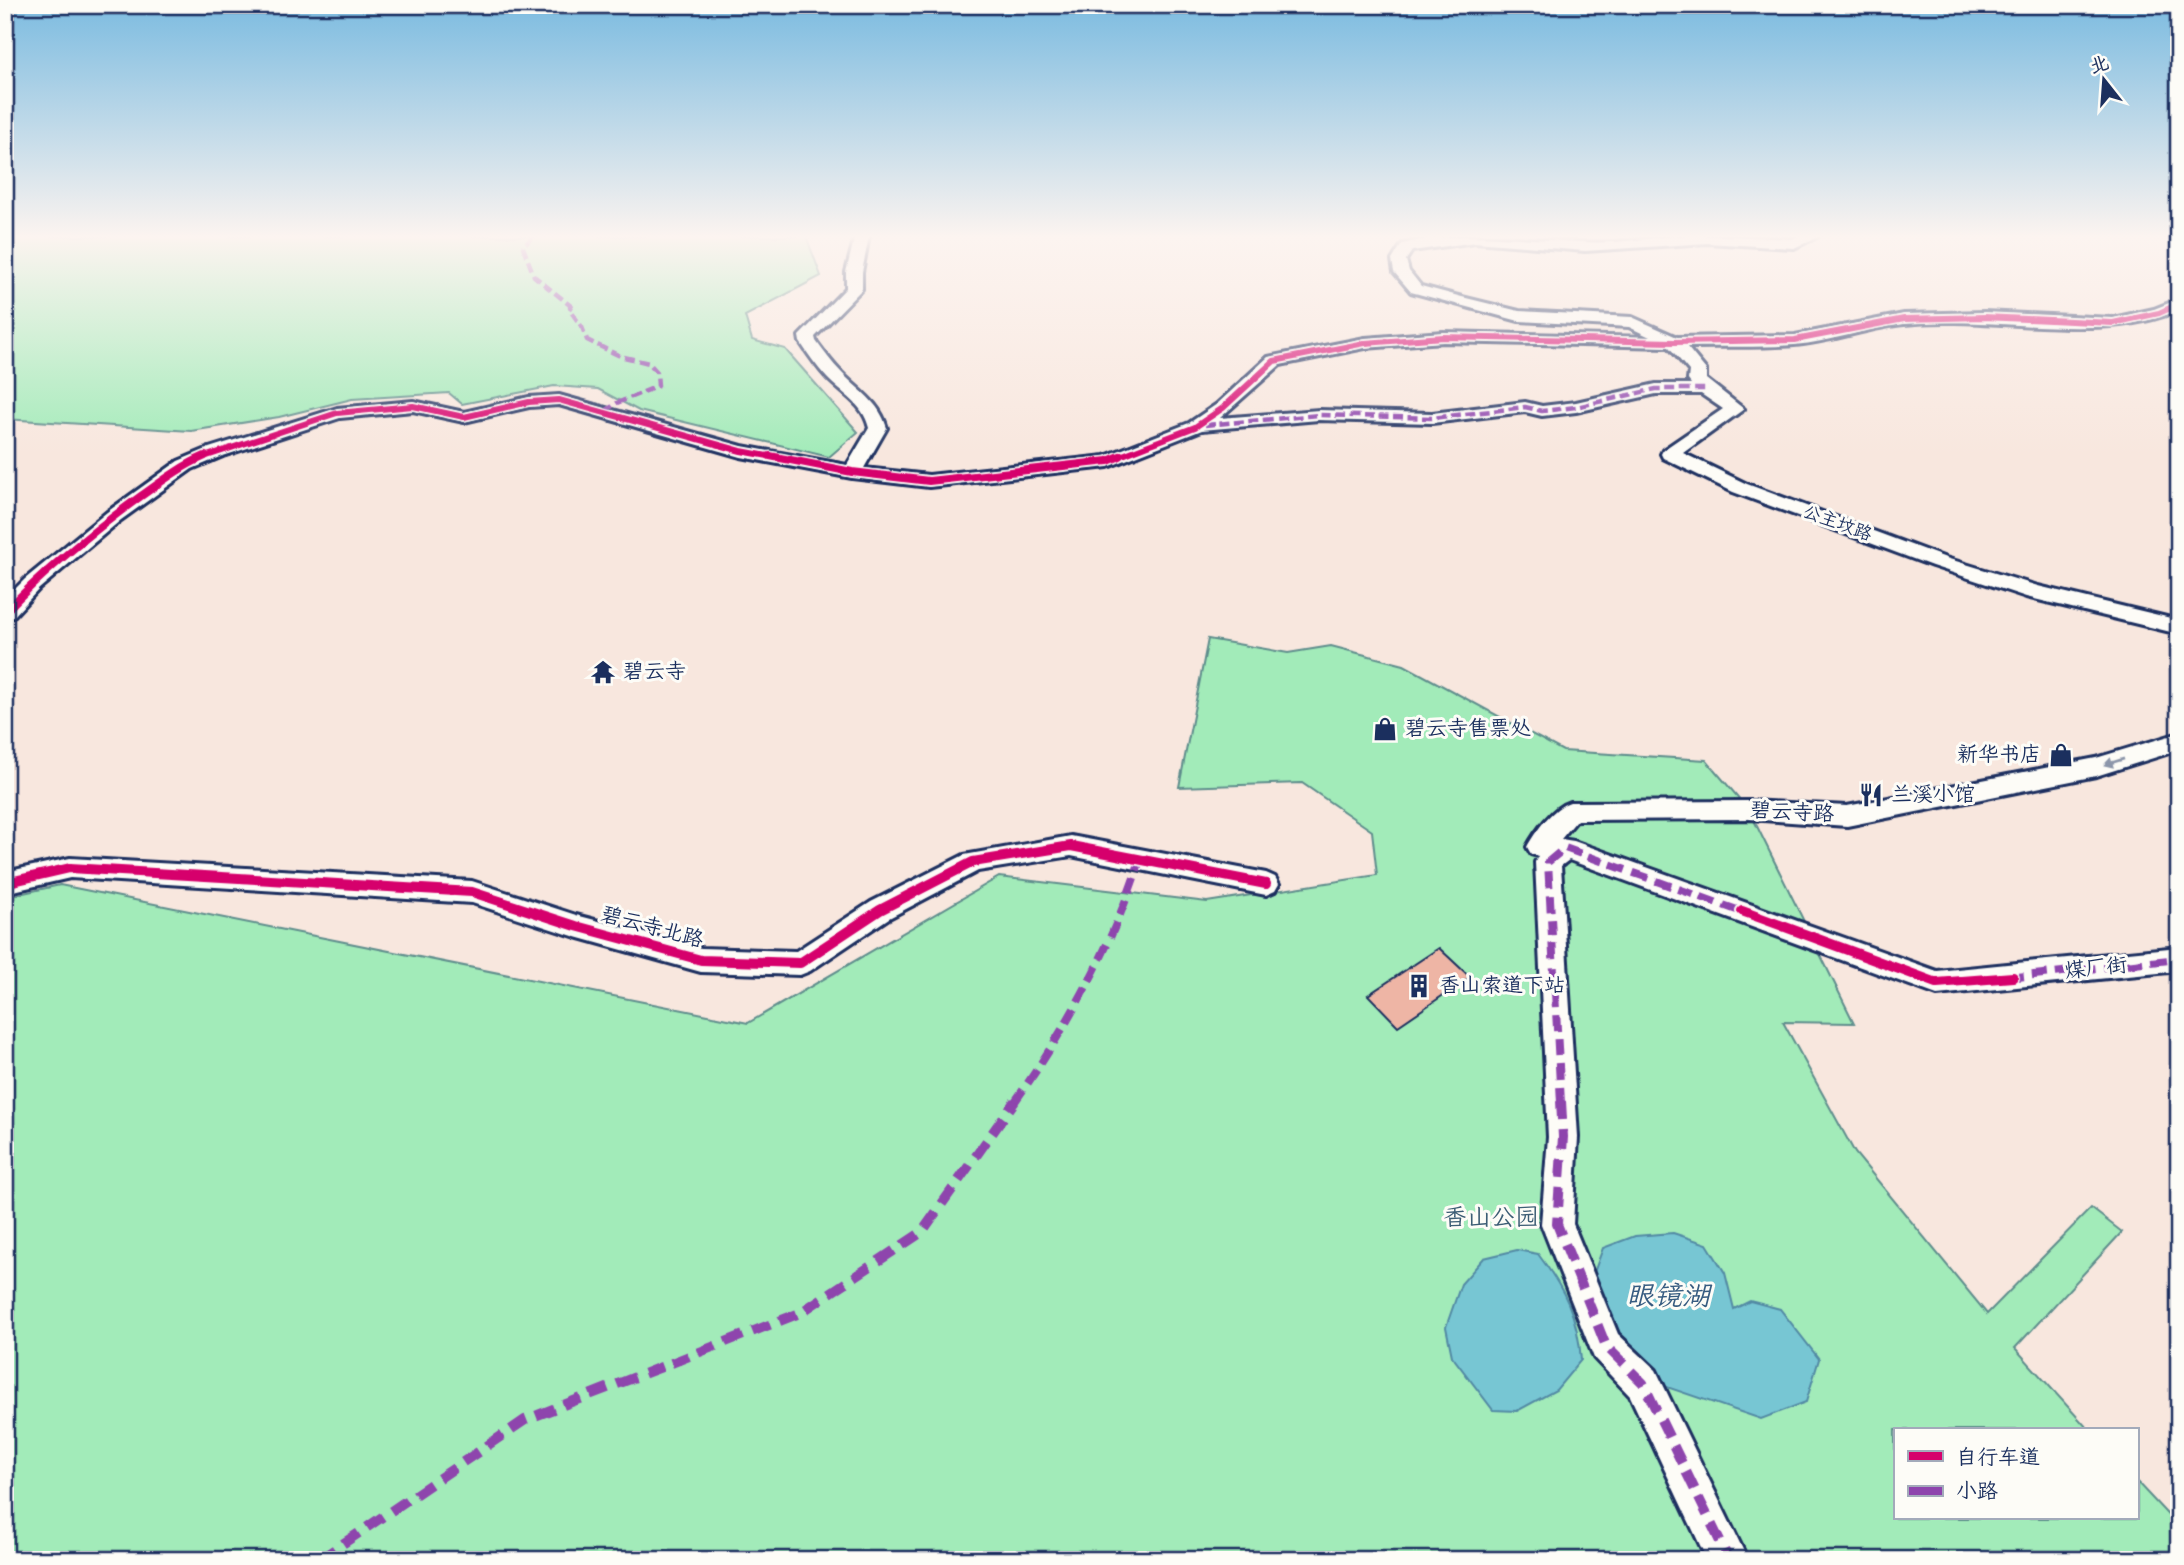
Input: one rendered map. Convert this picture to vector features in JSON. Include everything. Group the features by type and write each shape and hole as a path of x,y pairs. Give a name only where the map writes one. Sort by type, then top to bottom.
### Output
{"street":[{"path":"835,309 807,336 808,342 834,375 864,399 878,428 852,472"},
{"path":"1488,309 1519,316 1632,322 1674,342"},
{"path":"1195,427 1223,408 1274,361 1354,345 1443,337 1674,342 1795,340 1904,319 1984,317 2113,323 2168,309"},
{"name":"公主坟路","path":"1674,342 1698,370 1697,380 1705,389 1735,409 1670,454 1740,488 1940,562 2033,592 2179,627"},
{"path":"5,612 32,584 83,541 185,465 216,452 337,414 369,408 413,406 464,417 529,402 559,400 741,451 852,472 929,481 1108,461 1195,427 1228,421 1319,415 1432,418 1525,407 1542,411 1576,407 1656,389 1705,389"},
{"name":"碧云寺路","path":"1540,847 1570,811 1749,810 1847,816 2096,767 2179,741"},
{"name":"碧云寺北路","path":"5,883 70,868 472,892 576,926 701,960 800,963 880,909 973,862 1071,846 1266,884"},
{"name":"煤厂街","path":"1729,1560 1643,1383 1606,1346 1557,1224 1563,1137 1548,862 1564,848 1937,983 2179,959"}],"green space":[{"path":"5,309 758,309 745,316 752,340 785,349 858,432 829,457 639,411 598,389 554,386 462,404 449,393 352,399 279,417 191,431 5,419"},
{"name":"香山公园","path":"1208,639 1288,653 1331,646 1404,665 1563,751 1706,760 1749,810 1854,1023 1783,1022 1855,1153 1987,1314 2091,1208 2122,1232 2015,1348 2087,1428 1894,1428 1894,1520 2138,1520 2138,1483 2179,1527 2179,1560 5,1560 5,897 60,885 748,1023 999,877 1207,902 1377,875 1372,831 1302,783 1179,787"}],"water":[{"name":"眼镜湖","path":"1673,1233 1707,1244 1725,1273 1734,1309 1750,1301 1780,1309 1819,1359 1806,1402 1761,1419 1652,1382 1606,1316 1592,1278 1603,1248 1635,1236"},
{"name":"眼镜湖","path":"1517,1250 1538,1254 1562,1291 1577,1330 1581,1360 1556,1390 1517,1411 1493,1410 1452,1356 1446,1327 1461,1284 1484,1258"}],"building":[{"name":"香山索道下站","path":"1439,948 1470,977 1398,1026 1368,995"}],"marked path":[{"path":"569,309 582,327 587,340 620,356 649,363 657,372 658,386 617,403 604,412"},
{"path":"1205,425 1319,415 1432,418 1525,407 1542,411 1576,407 1656,389 1705,389"},
{"path":"1729,1560 1643,1383 1606,1346 1557,1224 1563,1137 1548,862 1565,848 1748,914"},
{"path":"319,1560 525,1420 800,1313 922,1232 1030,1080 1087,985 1124,909 1140,860"},
{"path":"2008,978 2179,959"}],"cycle path":[{"path":"5,612 32,584 114,516 185,465 216,452 337,413 413,406 464,417 529,402 559,400 741,451 852,472 929,481 1108,461 1195,427 1223,408 1274,361 1365,343 1443,337 1674,342 1795,340 1904,319 1984,317 2113,323 2168,309"},
{"path":"5,883 70,868 472,892 576,926 701,960 800,963 880,910 973,862 1071,846 1266,884"},
{"path":"1742,911 1937,983 2013,977"}],"place":[{"name":"碧云寺","path":"603,672"},
{"name":"碧云寺售票处","path":"1385,729"},
{"name":"新华书店","path":"2061,755"},
{"name":"兰溪小馆","path":"1871,795"},
{"name":"香山索道下站","path":"1419,986"}]}
